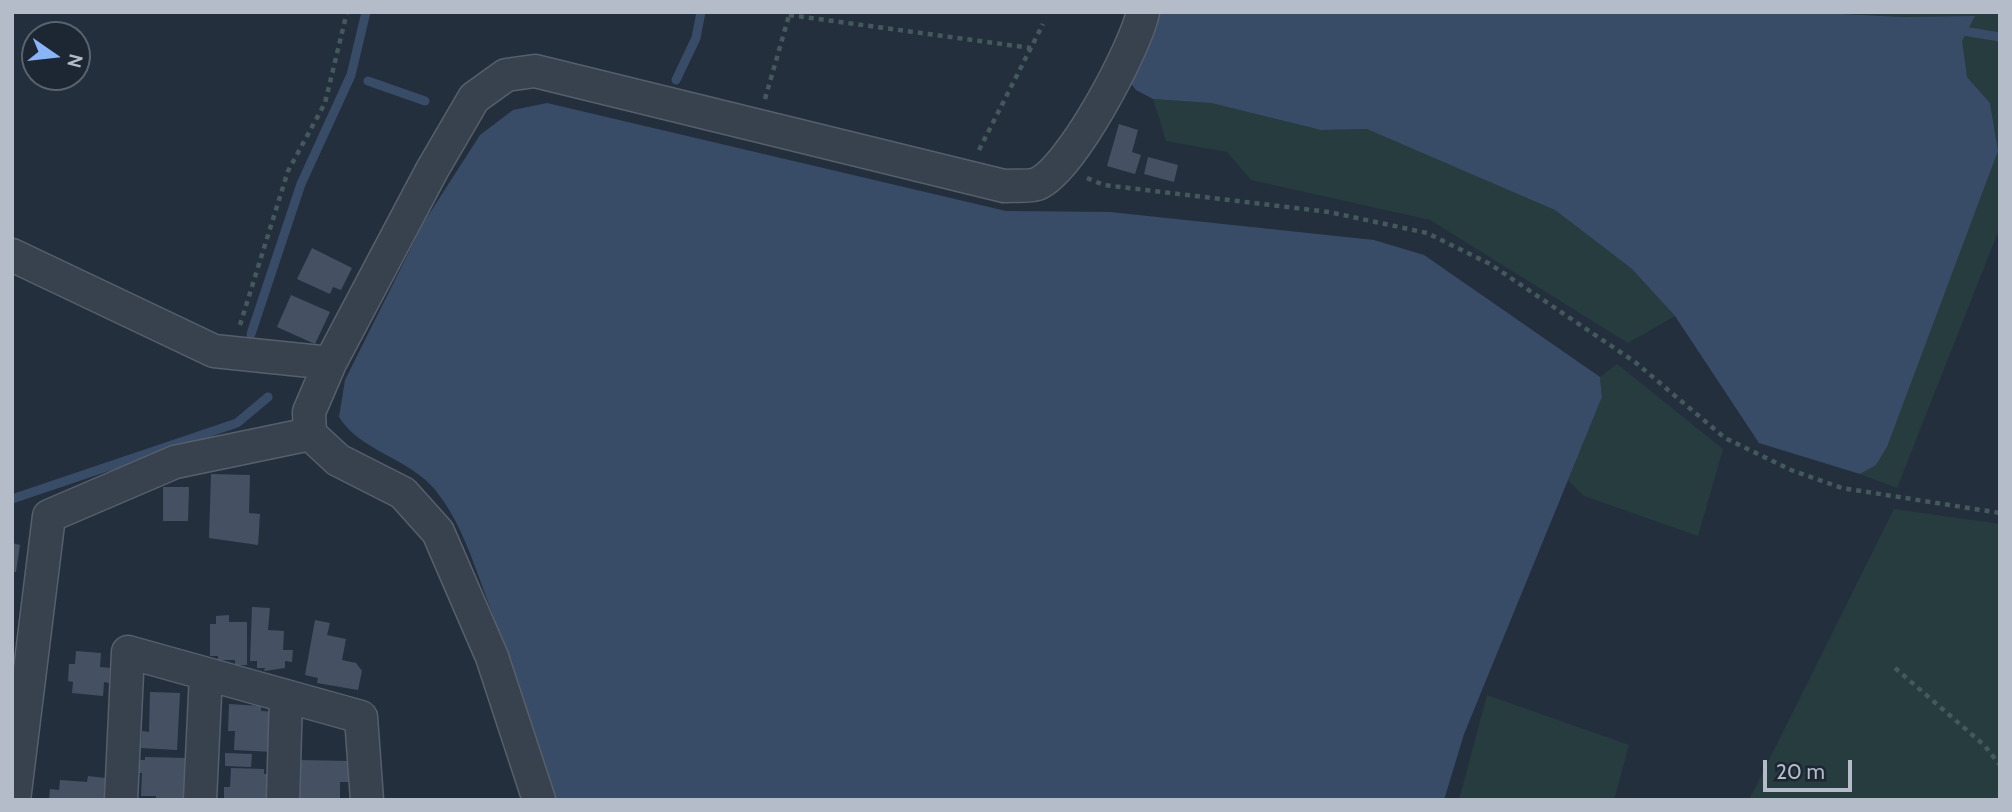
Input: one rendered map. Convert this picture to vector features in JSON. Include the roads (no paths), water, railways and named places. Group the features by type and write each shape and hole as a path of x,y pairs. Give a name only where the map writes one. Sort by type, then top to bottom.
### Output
{"street":[{"path":"539,800 492,657 438,532 403,493 338,460 310,434 309,412 330,363 432,170 474,98 506,75 535,71 1004,186 1036,184 1061,166 1080,138 1138,34 1143,12"},
{"path":"12,256 214,351 330,363"},
{"path":"14,800 49,516 175,462 310,434"},
{"path":"121,800 128,652 361,717 368,800"},
{"path":"201,800 206,674"},
{"path":"283,800 286,696"}],"water":[{"path":"1156,12 1803,12 1903,17 1975,16 1962,41 1967,77 1990,103 1998,151 1887,447 1876,465 1860,474 1759,443 1675,316 1632,269 1555,210 1367,129 1321,130 1211,103 1153,99 1136,90 1129,81"},
{"path":"547,103 1006,211 1110,212 1374,240 1424,255 1600,377 1602,397 1464,734 1444,800 555,800 506,651 472,558 453,516 425,480 360,439 339,417 345,380 424,222 480,135 513,110"}],"waterway":[{"path":"251,334 301,184 351,75 366,12"},
{"path":"676,80 696,38 701,12"},
{"path":"1957,30 2000,37"},
{"path":"368,81 425,101"},
{"path":"12,499 237,423 268,397"}]}
